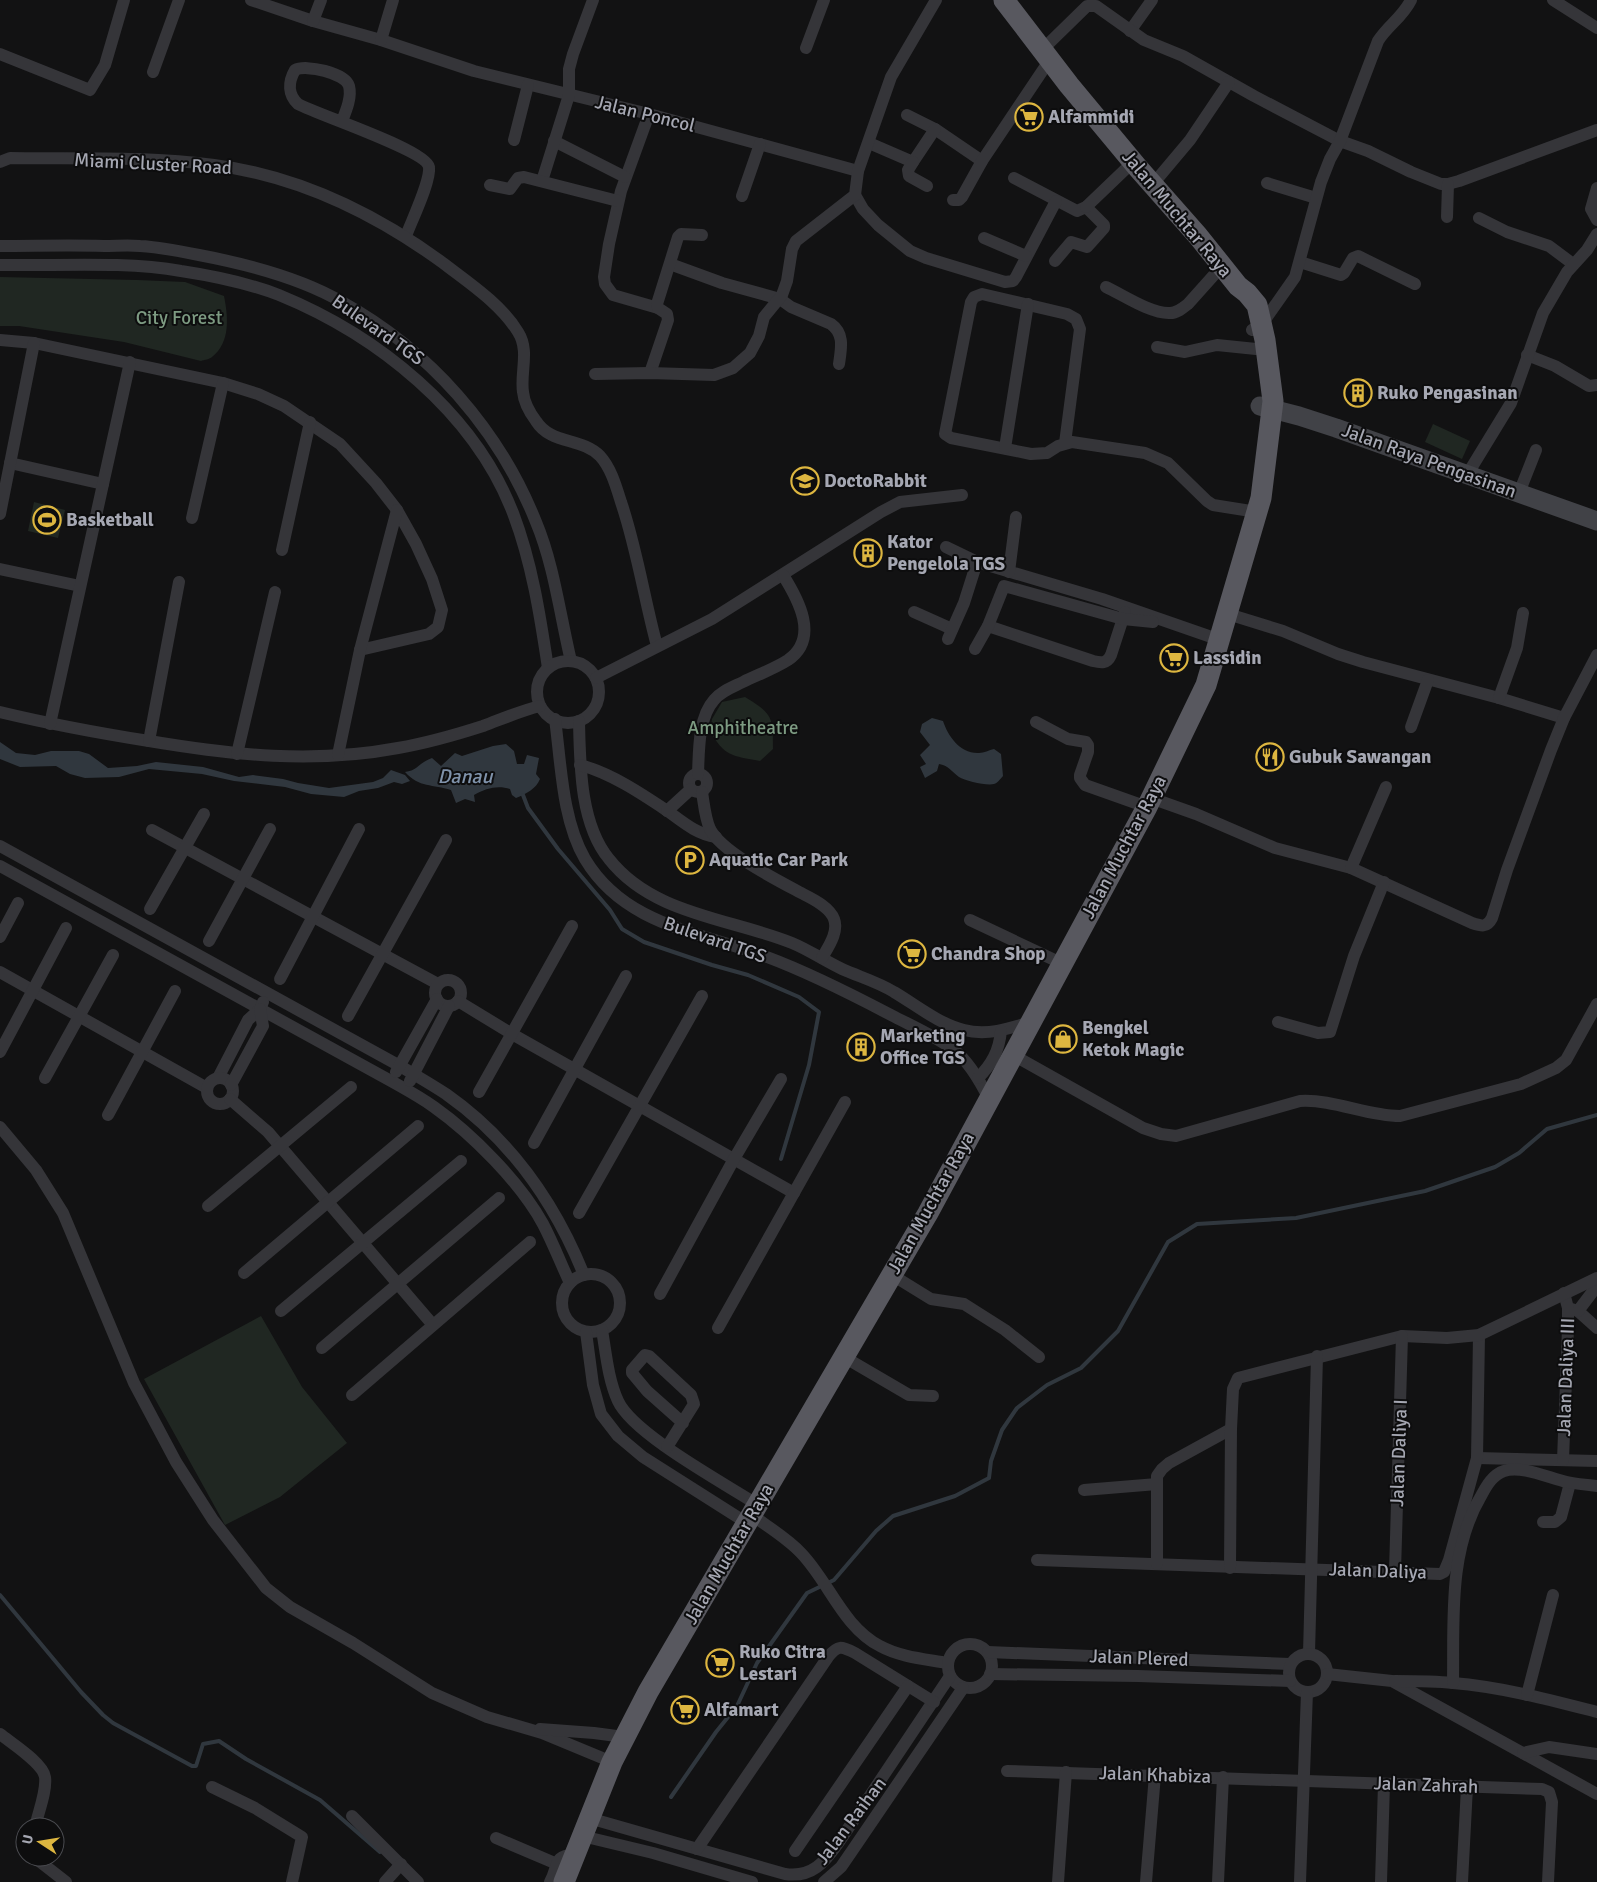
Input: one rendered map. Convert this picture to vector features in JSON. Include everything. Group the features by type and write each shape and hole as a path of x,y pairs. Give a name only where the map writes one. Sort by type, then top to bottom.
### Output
{"highway":[{"name":"Jalan Muchtar Raya","path":"569,1859 612,1762 648,1692 928,1213 1149,803 1198,704 1228,614 1261,498 1266,469 1267,407 1272,392 1256,334 1257,305 1238,286 1133,162 1004,0"}],"main road":[{"name":"Jalan Raya Pengasinan","path":"1267,407 1344,431 1597,521"}],"street":[{"path":"0,54 90,90 105,64 124,0"},
{"path":"153,72 179,0"},
{"name":"Jalan Poncol","path":"251,0 313,21 381,40 457,66 649,114 858,171"},
{"path":"313,21 321,0"},
{"path":"381,40 393,0"},
{"path":"542,181 569,95 569,69 593,0"},
{"path":"806,48 824,0"},
{"path":"936,0 894,71 879,110 858,171 856,195 864,209 878,226 910,251 926,258 1004,282 1013,281 1016,277 1056,201"},
{"path":"1130,31 1152,0"},
{"path":"1157,347 1185,352 1256,334 1295,277 1316,198 1378,41 1404,12 1411,0"},
{"path":"1553,0 1597,28"},
{"path":"953,200 958,200 962,197 1046,55 1089,6 1096,6 1130,31 1183,56 1340,141 1368,150 1441,184 1448,184 1597,130"},
{"path":"342,121 349,98 349,86 346,81 335,74 310,68 304,67 295,70 290,84 293,100 310,110 342,121 408,151 428,164 427,179 406,236"},
{"path":"1153,184 1190,140 1229,82"},
{"path":"514,140 528,85"},
{"path":"649,114 618,201 604,277 605,284 613,295 658,308 668,314 668,320 650,372"},
{"path":"907,115 935,129 982,161"},
{"path":"927,186 909,176 908,170 935,129"},
{"path":"554,141 625,178"},
{"path":"869,143 913,162"},
{"path":"742,196 760,144"},
{"name":"Miami Cluster Road","path":"0,162 10,158 151,160 197,163 232,168 288,182 346,204 406,236 484,296 520,334 524,356 523,394 541,428 552,436 591,448 604,461 615,483 630,529 657,646"},
{"path":"1014,178 1078,211 1086,207 1133,162"},
{"path":"490,185 510,189 520,177 618,201"},
{"path":"1267,183 1316,198"},
{"path":"1447,217 1448,184"},
{"path":"1596,218 1591,209 1597,188"},
{"path":"595,374 650,372 714,375 733,368 750,352 759,336 764,317 780,299 785,289 792,249 796,241 856,195"},
{"path":"1055,262 1071,242 1087,247 1104,228 1104,225 1086,207"},
{"path":"1479,218 1507,232 1549,246 1573,264"},
{"path":"658,308 658,300 680,234 702,235"},
{"path":"1467,476 1511,402 1543,313 1573,264 1587,250 1597,234"},
{"path":"984,238 1026,256"},
{"name":"Bulevard TGS","path":"0,246 140,246 230,261 293,280 343,302 409,347 434,369 461,399 502,454 537,523 554,581 571,661"},
{"path":"1300,262 1341,275 1353,258 1358,256 1415,284"},
{"path":"225,279 230,261"},
{"path":"670,264 722,283 780,299 791,307 831,324 837,328 842,342 839,364"},
{"name":"Bulevard TGS","path":"0,266 141,267 181,270 225,279 278,295 307,308 352,332 384,354 416,378 442,404 485,460 512,512 535,589 548,668"},
{"path":"1106,287 1155,311 1170,313 1188,304 1222,266"},
{"path":"1065,443 1080,328 1076,319 1067,314 982,294 974,297 971,302 945,434 951,438 1031,454 1047,452 1065,443 1072,442 1144,453 1168,463 1206,501 1213,505 1257,509"},
{"path":"1004,448 1028,304"},
{"path":"0,340 34,343 223,383 284,406 340,444 376,483 397,510 416,544 432,579 442,610 440,622 435,630 429,634 360,650"},
{"path":"0,514 34,343"},
{"path":"1527,355 1555,366 1589,386 1597,385"},
{"path":"50,724 130,362"},
{"path":"192,518 223,383"},
{"path":"282,550 310,422"},
{"path":"1519,494 1536,450"},
{"path":"10,463 104,484"},
{"path":"596,678 712,619 881,512 900,502 962,496"},
{"path":"338,755 360,650 397,510"},
{"path":"1009,572 1016,517"},
{"path":"946,547 977,562 1125,613"},
{"path":"914,612 950,634 964,603 977,562"},
{"path":"0,569 80,586"},
{"path":"783,575 801,608 804,619 803,639 798,649 788,660 731,688 714,700 706,713 702,729 698,774 690,778 689,786 696,791 711,831 726,848 811,898 832,914 835,921 835,929 822,958"},
{"path":"149,741 179,582"},
{"path":"975,649 988,626 1004,586 1156,619 1220,640"},
{"path":"238,754 275,592"},
{"path":"988,626 1093,662 1103,663 1109,660 1125,613"},
{"path":"1228,614 1283,631 1338,654 1363,662 1499,698 1564,718"},
{"path":"1499,698 1517,648 1523,614"},
{"path":"1036,722 1065,738 1086,742 1088,752 1080,774 1080,778 1085,785 1149,803 1192,812 1275,848 1351,868 1472,923 1485,926 1490,924 1509,863 1564,718 1597,655"},
{"path":"571,661 581,664 590,670 596,678 599,688 598,698 588,716 579,721 568,723 555,719 544,712 537,696 538,685 542,675 548,668 559,662 571,661"},
{"path":"1411,727 1428,680"},
{"path":"0,712 50,724 149,741 238,754 306,757 390,749 430,741 540,706"},
{"name":"Bulevard TGS","path":"555,719 561,778 571,821 584,858 606,886 620,898 660,921 682,931 768,957 902,1020 955,1051 978,1078 989,1099"},
{"name":"Bulevard TGS","path":"579,721 580,765 588,815 599,843 608,858 642,890 668,903 792,943 870,980 953,1027 965,1031 1001,1031 1030,1022"},
{"path":"580,765 595,769 616,780 668,811 694,830 716,837"},
{"path":"1351,868 1386,787"},
{"path":"668,811 696,791"},
{"path":"150,909 204,814"},
{"path":"208,941 270,829"},
{"path":"280,979 359,829"},
{"path":"152,830 438,984"},
{"path":"348,1016 446,840"},
{"path":"0,846 400,1066 459,1105 480,1121 506,1147 532,1178 551,1208 584,1275"},
{"path":"0,866 391,1080 434,1107 467,1134 513,1183 543,1224 570,1284"},
{"path":"1278,1022 1318,1033 1330,1032 1354,956 1384,882"},
{"path":"0,937 18,903"},
{"path":"970,920 1063,964"},
{"path":"479,1092 572,926"},
{"path":"0,1052 66,928"},
{"path":"45,1078 114,955"},
{"path":"0,972 80,1015 207,1088"},
{"path":"534,1143 626,976"},
{"path":"405,1089 413,1074 454,1004 461,992 457,983 447,980 438,984 435,994 437,999 444,1005 454,1004 512,1034 794,1193"},
{"path":"862,1000 870,980"},
{"path":"108,1115 175,991"},
{"path":"218,1078 228,1081 232,1090 230,1099 222,1104 216,1104 208,1098 207,1088 218,1078 248,1020 260,1009 268,993"},
{"path":"579,1213 702,996"},
{"path":"391,1080 437,999"},
{"path":"902,1020 913,1004"},
{"path":"1012,1055 1143,1128 1161,1134 1176,1136 1300,1101 1318,1102 1400,1116 1521,1084 1546,1074 1562,1064 1572,1051 1597,1004"},
{"path":"231,1085 263,1026 260,1009"},
{"path":"955,1051 965,1031"},
{"path":"978,1078 996,1054 1001,1031"},
{"path":"660,1294 734,1159 781,1079"},
{"path":"208,1206 351,1086"},
{"path":"230,1099 268,1132 433,1325"},
{"path":"718,1328 845,1102"},
{"path":"0,1126 36,1170 63,1212 134,1383 176,1462 213,1520 266,1588 290,1607 353,1643 432,1693 488,1716 528,1728 588,1754 612,1762"},
{"path":"244,1273 418,1126"},
{"path":"281,1311 461,1161"},
{"path":"322,1348 499,1198"},
{"path":"352,1395 530,1242"},
{"path":"591,1274 605,1278 610,1282 618,1294 620,1308 608,1326 602,1330 586,1332 572,1325 564,1312 563,1297 570,1284 584,1275 591,1274"},
{"path":"892,1275 931,1299 964,1304 1005,1330 1039,1357"},
{"path":"1230,1568 1231,1429 1233,1388 1238,1378 1317,1356 1402,1336 1447,1338 1480,1335 1597,1278"},
{"path":"1597,1286 1573,1310 1597,1328"},
{"name":"Jalan Daliya III","path":"1563,1460 1573,1310 1564,1293"},
{"path":"602,1330 612,1383 618,1402 633,1421 800,1553 855,1626 872,1641 901,1654 947,1663"},
{"path":"586,1332 593,1385 601,1414 618,1436 643,1458 752,1514"},
{"path":"1480,1335 1477,1458 1597,1461"},
{"name":"Jalan Daliya I","path":"1395,1571 1402,1336"},
{"path":"667,1447 683,1423 694,1404 691,1395 649,1356 645,1355 632,1370 632,1373 647,1391 683,1423"},
{"path":"1309,1653 1317,1356"},
{"path":"844,1357 908,1395 933,1396"},
{"path":"1157,1564 1157,1476 1169,1463 1231,1429"},
{"name":"Jalan Daliya","path":"1037,1560 1440,1574 1444,1572 1449,1560 1477,1458"},
{"path":"1453,1683 1455,1577 1464,1540 1477,1503 1490,1481 1504,1471 1524,1471 1570,1482 1597,1486"},
{"path":"1543,1522 1555,1522 1561,1517 1570,1482"},
{"path":"1084,1490 1157,1484"},
{"path":"1527,1695 1553,1596"},
{"path":"973,1643 981,1646 988,1652 992,1666 986,1681 980,1686 964,1688 950,1676 947,1663 950,1655 956,1648 964,1644 973,1643"},
{"path":"697,1849 833,1651 837,1648 847,1649 934,1702"},
{"name":"Jalan Plered","path":"988,1652 1290,1664"},
{"path":"1302,1654 1316,1655 1326,1666 1327,1674 1321,1688 1307,1692 1300,1691 1290,1681 1288,1672 1290,1664 1302,1654"},
{"path":"1138,1658 1138,1676"},
{"path":"990,1674 1290,1681"},
{"path":"1327,1674 1392,1681 1453,1683 1527,1695 1597,1712"},
{"name":"Jalan Raihan","path":"569,1859 697,1849 785,1874 798,1875 809,1872 822,1864 829,1856 950,1676"},
{"path":"1392,1681 1597,1794"},
{"path":"795,1851 908,1686"},
{"name":"Jalan Raihan","path":"824,1882 841,1867 964,1688"},
{"path":"1300,1882 1307,1692"},
{"path":"528,1728 594,1732 624,1737"},
{"path":"588,1754 594,1732"},
{"path":"0,1734 37,1764 45,1775 37,1817"},
{"path":"1523,1753 1549,1747 1597,1754"},
{"name":"Jalan Khabiza","path":"1007,1771 1303,1780"},
{"path":"1058,1882 1066,1772"},
{"path":"1146,1882 1155,1775"},
{"path":"1218,1882 1223,1778"},
{"name":"Jalan Zahrah","path":"1303,1780 1538,1788 1549,1792 1552,1802 1548,1882"},
{"path":"1381,1882 1384,1784"},
{"path":"1462,1882 1467,1786"},
{"path":"212,1787 255,1808 302,1837 292,1882"},
{"path":"352,1816 395,1871 418,1882"},
{"path":"854,1820 867,1829"},
{"path":"496,1838 569,1859 654,1854 752,1882"},
{"path":"729,1875 734,1860"},
{"path":"48,1877 66,1882"}],"green space":[{"name":"City Forest","path":"0,277 185,282 224,296 227,328 218,351 211,358 201,361 124,342 19,326 0,326"},
{"path":"1433,424 1470,441 1462,459 1425,442"},
{"name":"Basketball","path":"34,502 65,510 58,538 28,531"},
{"name":"Amphitheatre","path":"745,697 766,712 772,723 773,749 760,761 730,754 720,746 710,731 712,719 722,702"},
{"path":"261,1316 302,1387 347,1443 280,1497 225,1525 144,1379"}],"water":[{"path":"932,718 943,721 952,738 966,751 983,753 994,749 1001,754 1003,776 999,781 991,784 971,782 962,779 947,767 939,764 937,771 925,778 920,767 926,764 920,755 930,745 920,732 922,724"},
{"path":"0,742 16,753 35,755 51,751 79,751 89,754 108,768 137,766 156,762 203,767 239,777 253,775 329,788 373,782 383,778 391,770 405,775 410,781 402,784 394,782 344,797 311,794 285,787 234,781 202,774 149,769 119,777 85,778 70,774 56,766 20,767 0,759"},
{"name":"Danau","path":"506,744 514,751 517,764 524,764 527,755 539,758 536,774 540,779 538,783 530,791 516,798 512,795 510,789 496,787 474,795 475,802 465,799 456,803 451,790 421,783 405,772 413,770 432,758 441,766 455,753 462,756"}],"waterway":[{"path":"523,795 528,808 558,849 610,910 622,929 644,942 748,975 799,997 819,1012 809,1065 781,1159"},
{"path":"671,1797 716,1732 737,1706 757,1663 807,1593 834,1580 876,1531 893,1516 955,1496 989,1478 991,1461 1002,1430 1017,1408 1047,1385 1081,1368 1118,1331 1168,1242 1197,1224 1296,1218 1425,1191 1495,1167 1519,1153 1547,1129 1597,1115"},
{"path":"0,1595 81,1692 113,1723 192,1766 196,1766 203,1744 219,1741 246,1759 320,1800 380,1852"}],"place":[{"name":"Alfammidi","path":"1029,117"},
{"name":"Ruko Pengasinan","path":"1358,393"},
{"name":"DoctoRabbit","path":"805,481"},
{"name":"Basketball","path":"47,520"},
{"name":"Kator Pengelola TGS","path":"868,553"},
{"name":"Lassidin","path":"1174,658"},
{"name":"Gubuk Sawangan","path":"1270,757"},
{"name":"Aquatic Car Park","path":"690,860"},
{"name":"Chandra Shop","path":"912,954"},
{"name":"Bengkel Ketok Magic","path":"1063,1039"},
{"name":"Marketing Office TGS","path":"861,1047"},
{"name":"Ruko Citra Lestari","path":"720,1663"},
{"name":"Alfamart","path":"685,1710"}]}
